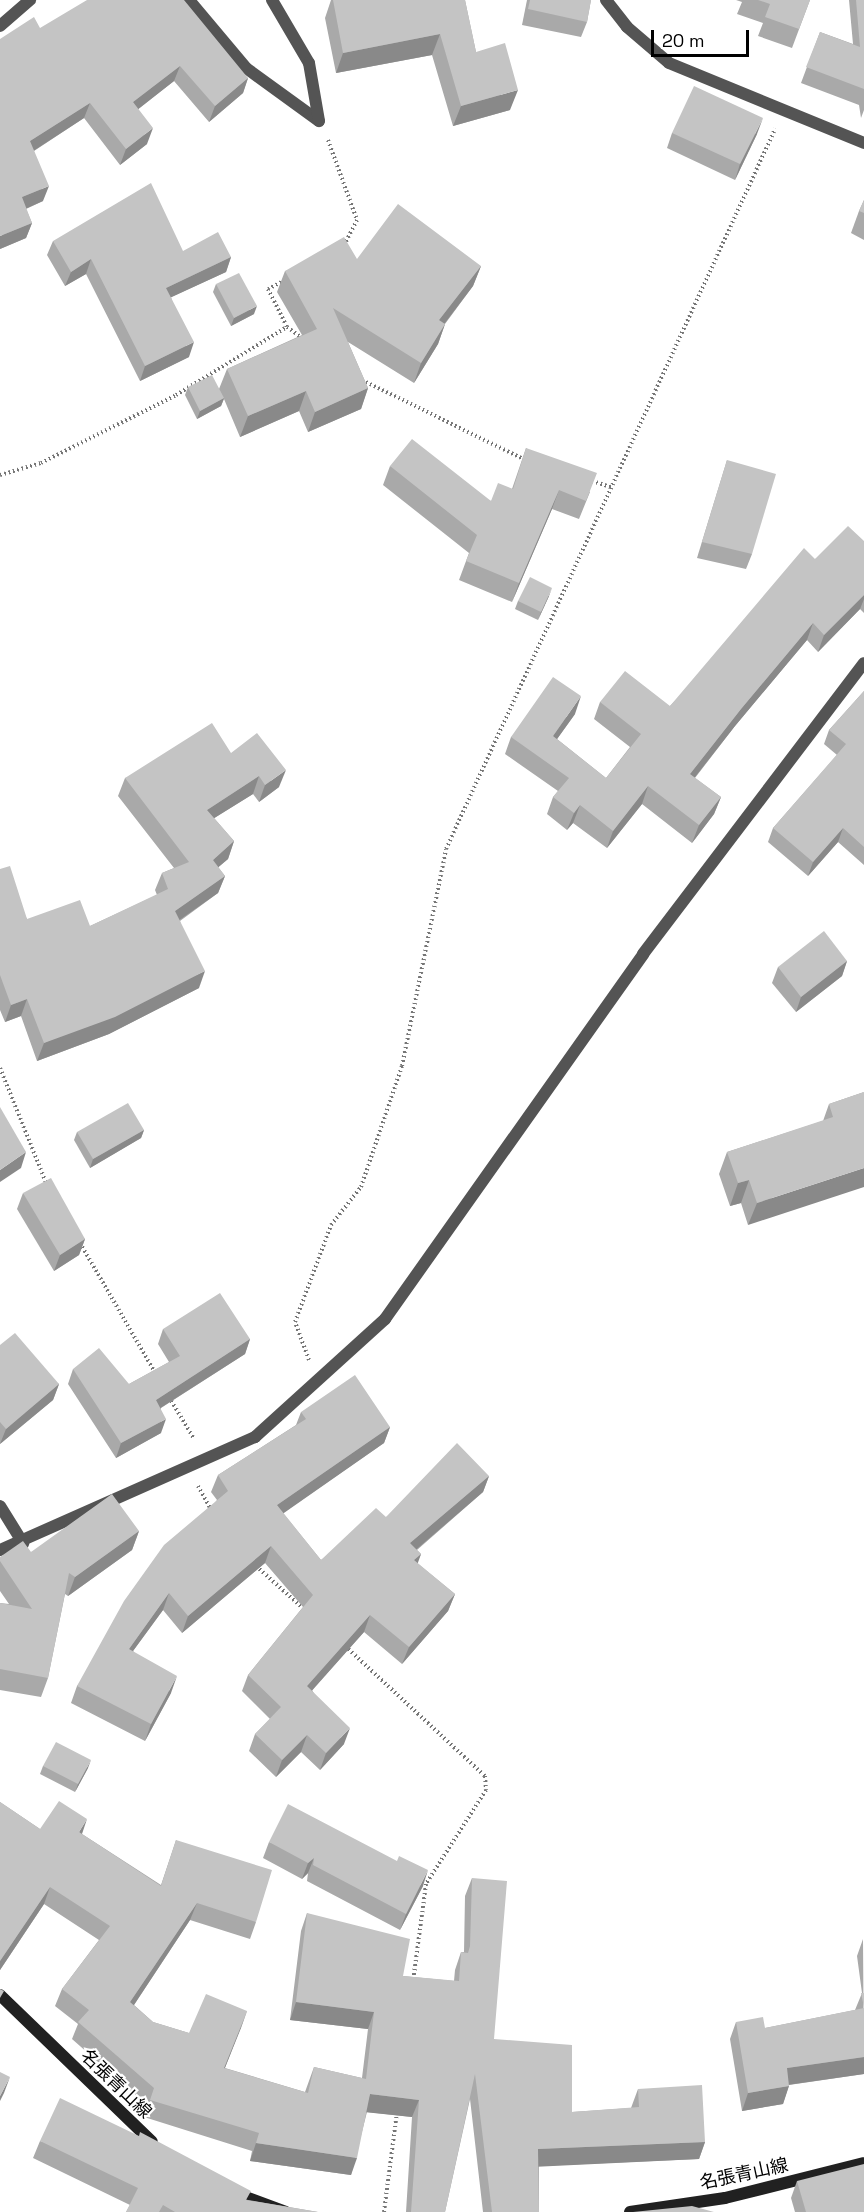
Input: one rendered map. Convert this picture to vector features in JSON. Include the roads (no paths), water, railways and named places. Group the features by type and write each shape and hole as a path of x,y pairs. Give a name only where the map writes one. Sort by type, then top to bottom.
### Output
{"main road":[{"name":"名張青山線","path":"0,1995 127,2123 165,2151"},
{"name":"名張青山線","path":"630,2212 725,2198 864,2163"},
{"path":"220,2186 286,2212"}],"street":[{"path":"0,26 30,0"},
{"path":"189,0 246,68 319,121 309,63 272,0"},
{"path":"606,0 669,63 783,112 864,143"},
{"path":"0,1550 23,1543 189,1470 255,1437 385,1319 643,954 864,663"},
{"path":"0,1506 23,1543"}]}
